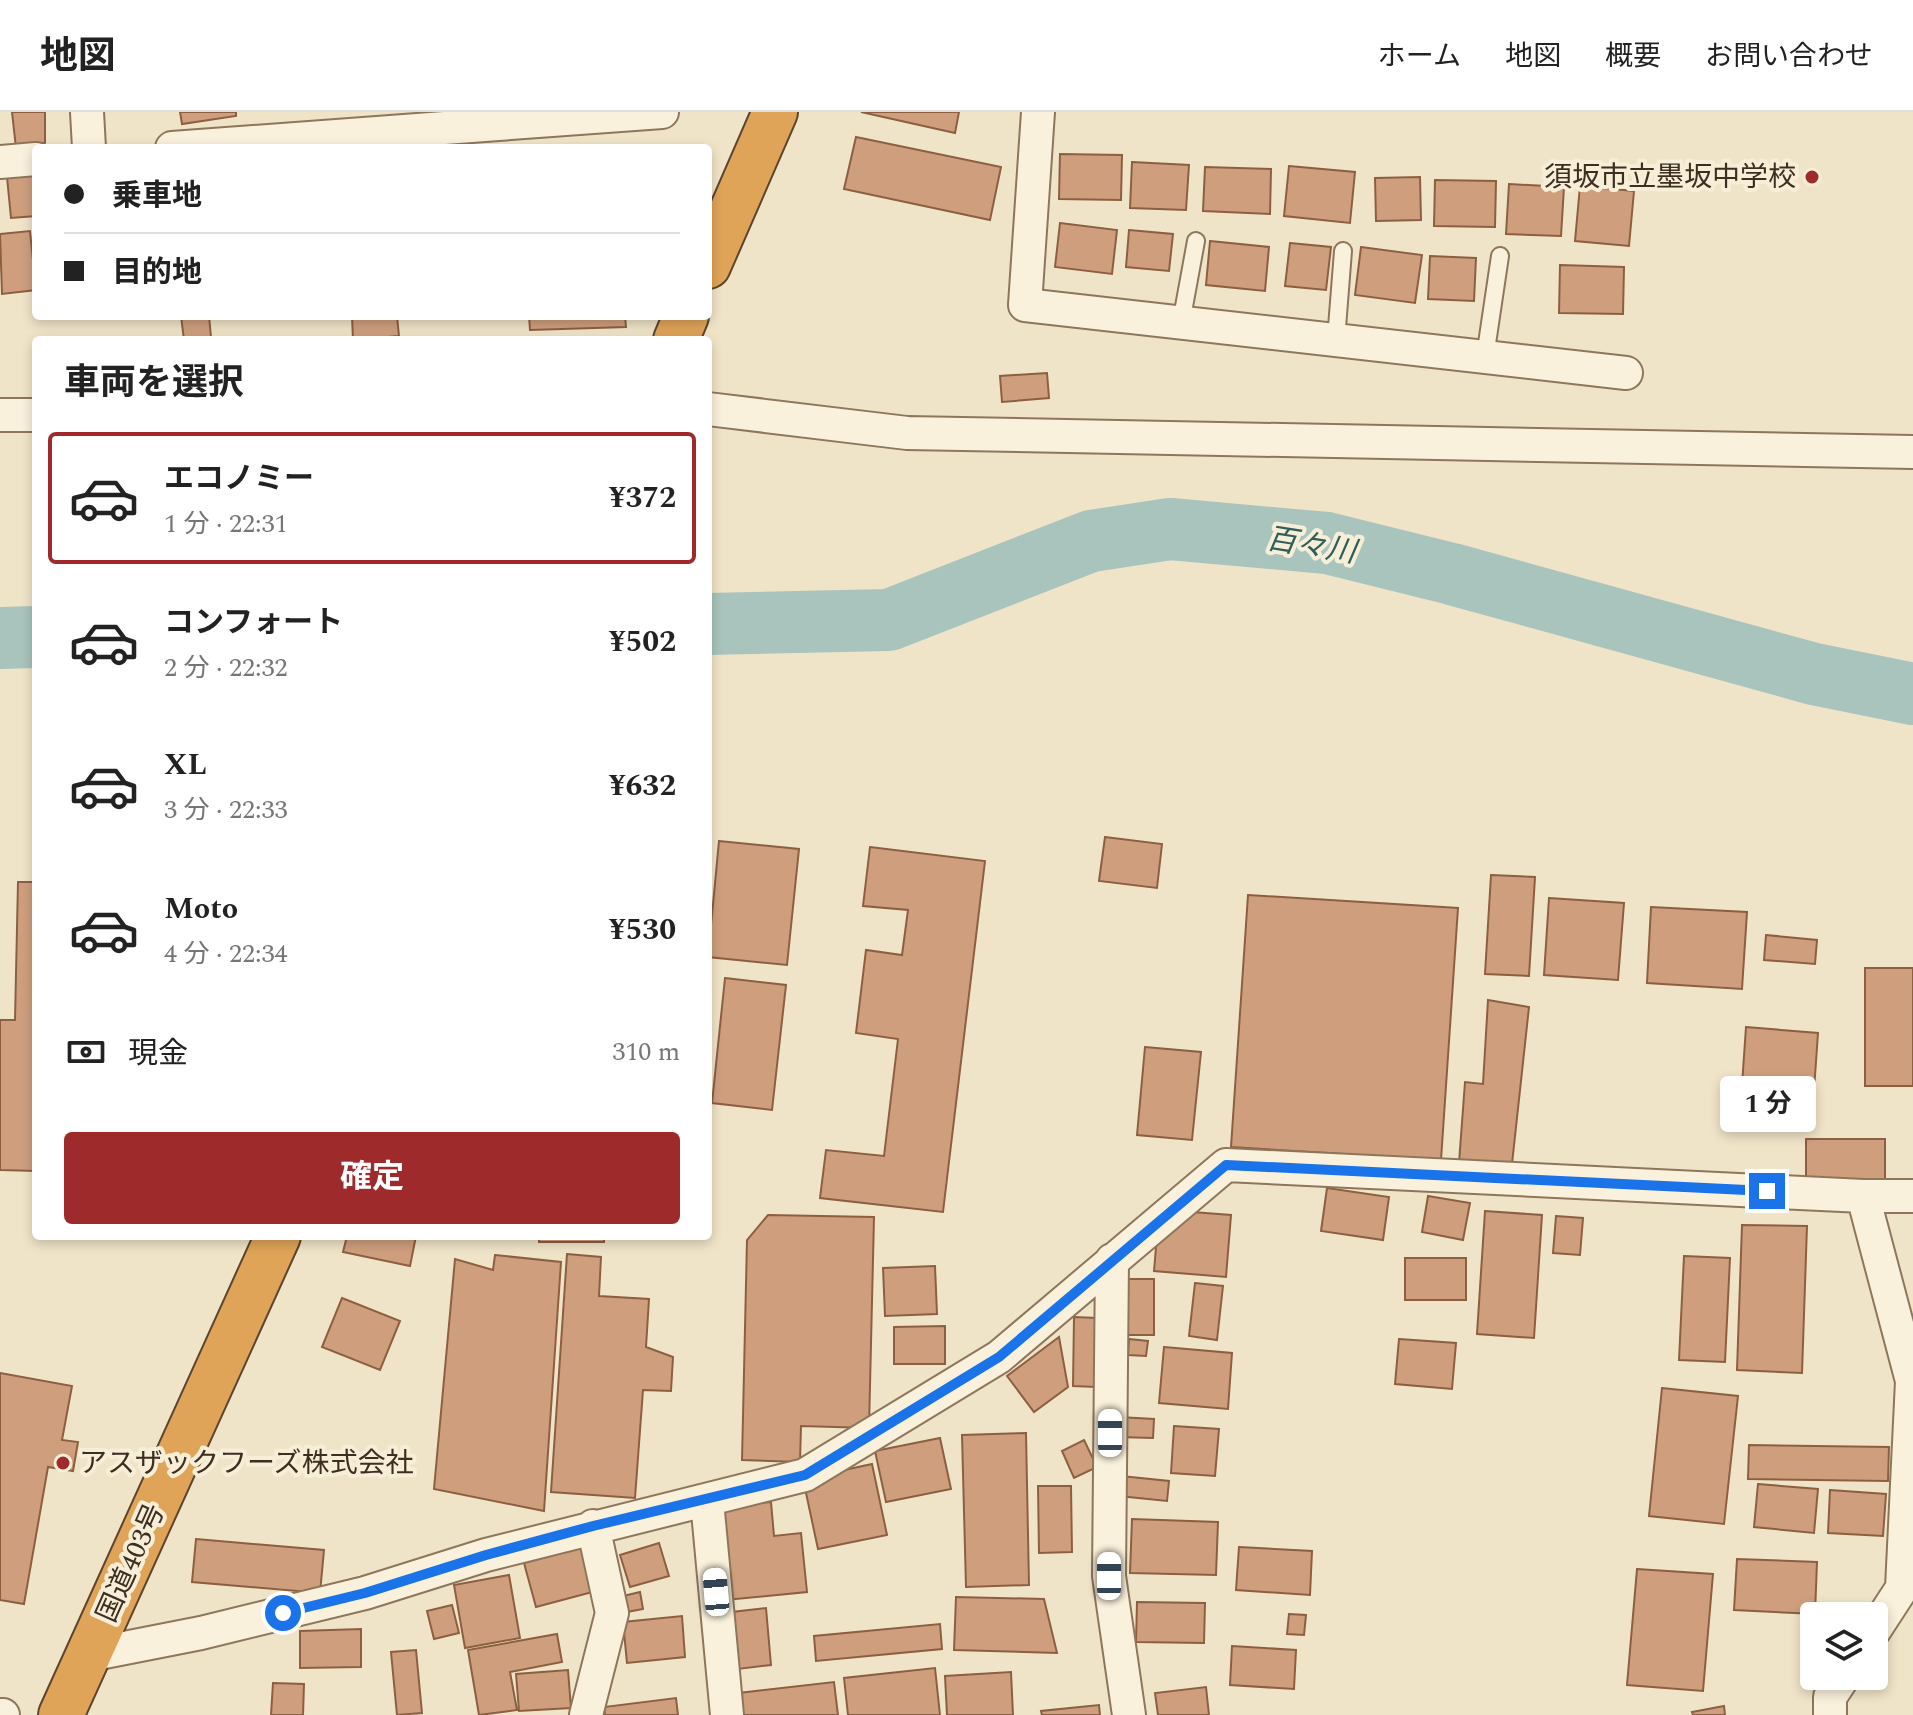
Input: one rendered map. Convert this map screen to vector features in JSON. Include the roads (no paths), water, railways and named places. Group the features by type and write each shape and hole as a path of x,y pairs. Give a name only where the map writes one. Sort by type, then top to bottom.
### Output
{"highway":[{"path":"712,257 775,112"},
{"name":"国道403号","path":"61,1715 276,1240"}],"street":[{"path":"87,112 89,144"},
{"path":"226,144 662,112"},
{"path":"1038,112 1025,305 1626,373"},
{"path":"0,162 32,159"},
{"path":"712,409 907,433 1913,452"},
{"path":"0,415 32,415"},
{"path":"89,1655 201,1633 365,1593 593,1526 805,1475 999,1357 1226,1165 1913,1196"},
{"path":"1863,1196 1913,1381 1902,1588 1888,1610"},
{"path":"1112,1260 1109,1576 1129,1715"},
{"path":"707,1501 727,1715"},
{"path":"586,1715 612,1613 593,1526"},
{"path":"1830,1715 1830,1697 1835,1690"}],"lane":[{"path":"1181,323 1196,241"},
{"path":"1336,340 1343,251"},
{"path":"1485,357 1500,256"}],"waterway":[{"name":"百々川","path":"712,624 889,620 1091,541 1170,529 1327,543 1452,574 1814,674 1913,694"},
{"name":"百々川","path":"0,638 32,637"}],"place":[{"name":"須坂市立墨坂中学校","path":"1812,177"},
{"name":"アスザックフーズ株式会社","path":"63,1463"}]}
